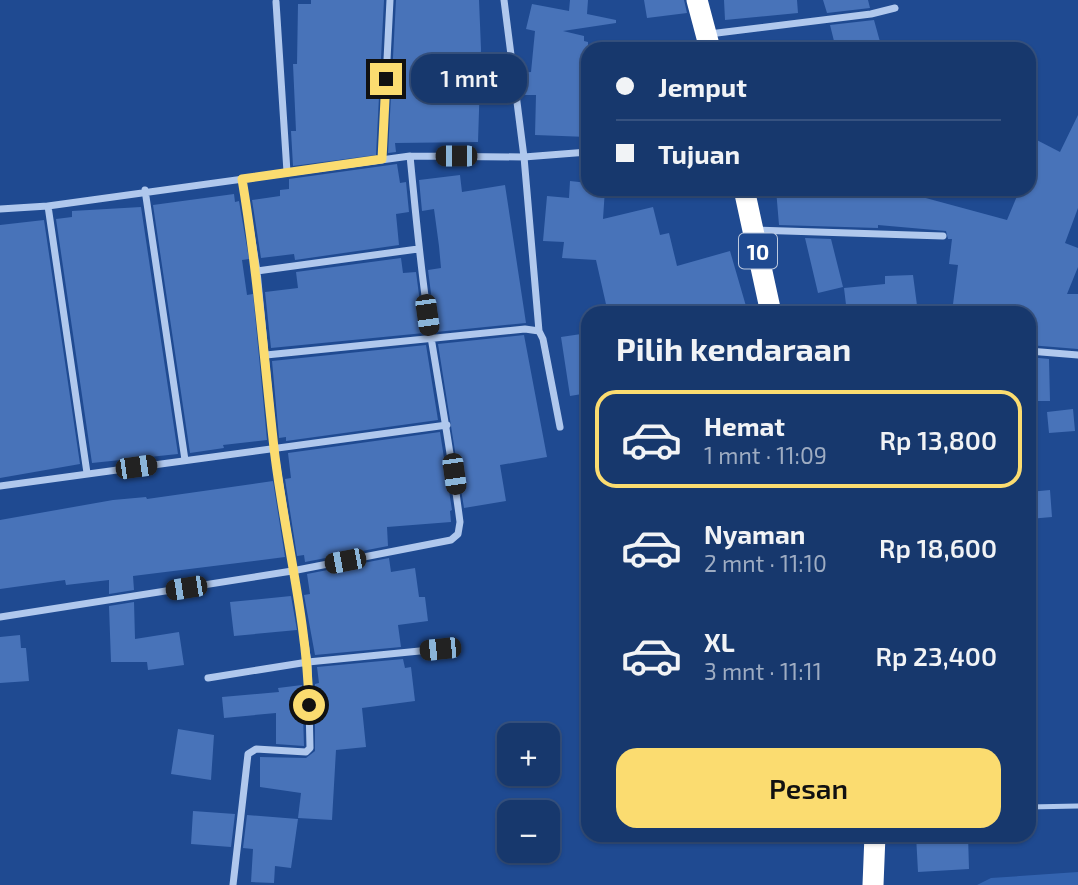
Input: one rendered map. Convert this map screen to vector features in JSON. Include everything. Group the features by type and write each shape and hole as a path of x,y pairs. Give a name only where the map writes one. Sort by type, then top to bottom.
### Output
{"highway":[{"path":"698,0 708,42"},
{"name":"10","path":"746,196 769,306"},
{"path":"873,885 875,842"}],"street":[{"path":"382,159 390,0"},
{"path":"504,0 524,157 539,331 543,339 560,428"},
{"path":"276,2 287,173"},
{"path":"708,42 895,8"},
{"path":"0,209 48,206 145,190 410,156 524,157 581,153"},
{"path":"0,617 292,571 451,540 458,534 460,522 447,425 430,337 418,248 410,156"},
{"path":"233,885 248,754 256,749 309,751 308,662 274,448 257,271 242,179"},
{"path":"145,190 185,460"},
{"path":"48,206 87,473"},
{"path":"753,230 943,236"},
{"path":"257,271 418,248"},
{"path":"266,355 430,337 525,329 539,331"},
{"path":"1036,352 1078,355"},
{"path":"0,486 447,425"},
{"path":"208,678 308,662 440,649"}],"lane":[{"path":"1036,807 1078,806"}],"shaded area":[{"path":"1078,872 1078,885 977,885 991,878"}],"building":[{"path":"311,0 384,0 376,155 293,166 291,131 296,131 293,64 297,64 298,4 311,4"},
{"path":"396,0 479,0 481,49 478,142 395,143 396,152 388,153"},
{"path":"570,0 588,0 587,14 616,20 616,23 563,31 584,36 584,41 588,42 581,42 581,137 535,135 536,95 522,95 519,73 531,72 535,31 526,29 532,4 569,11"},
{"path":"644,0 684,0 687,13 647,18"},
{"path":"724,0 797,0 798,13 725,20"},
{"path":"823,0 868,0 870,8 827,13"},
{"path":"874,20 880,42 834,42 830,25"},
{"path":"1078,115 1078,208 1065,243 1078,248 1078,267 1067,294 1078,294 1078,349 1036,346 1036,306 953,306 958,265 949,264 952,239 948,239 946,231 878,225 878,228 779,225 777,196 922,196 1007,220 1017,196 1036,196 1036,140 1060,152"},
{"path":"397,164 400,183 406,182 409,212 396,214 399,245 295,260 294,254 261,258 252,200 280,196 280,190 289,189 289,179"},
{"path":"460,175 462,192 505,185 526,323 436,332 428,270 441,268 439,246 434,209 422,211 419,180"},
{"path":"570,181 581,182 581,196 605,196 603,219 653,207 660,235 669,233 677,266 730,251 746,306 606,306 596,260 562,258 564,242 543,241 547,196 569,198"},
{"path":"234,194 235,202 239,201 249,259 242,260 247,295 253,294 267,440 223,445 224,448 190,453 153,205"},
{"path":"141,207 178,454 92,463 56,219 72,217 72,211"},
{"path":"44,220 80,464 0,478 0,225"},
{"path":"805,238 831,239 843,287 818,293"},
{"path":"401,258 403,273 416,272 424,333 271,348 265,292 298,288 296,272"},
{"path":"913,275 917,306 846,306 844,288 885,284 885,276"},
{"path":"581,334 581,394 570,396 561,337"},
{"path":"524,335 547,457 500,465 506,501 464,508 438,344"},
{"path":"426,345 438,420 286,441 286,437 279,438 272,361"},
{"path":"1036,358 1049,359 1050,401 1036,401"},
{"path":"1073,409 1075,431 1049,433 1047,412"},
{"path":"440,432 452,510 451,522 387,527 388,546 305,562 304,555 297,556 285,479 291,478 288,453"},
{"path":"273,481 285,557 133,576 134,590 109,594 109,580 66,585 65,580 0,589 0,520 113,500 147,499"},
{"path":"1050,490 1052,517 1036,518 1036,491"},
{"path":"389,558 391,572 415,568 419,597 425,597 428,621 398,625 401,647 315,655 304,595 310,594 307,574"},
{"path":"291,596 297,630 234,636 230,602"},
{"path":"134,602 135,639 179,632 184,665 148,670 147,662 111,662 109,606"},
{"path":"20,635 21,648 26,648 29,681 0,683 0,637"},
{"path":"403,659 405,668 411,667 415,701 362,708 366,747 336,750 332,820 298,818 301,793 260,787 260,757 306,758 315,751 315,684 319,683 317,667"},
{"path":"302,685 304,746 276,744 276,713 224,718 222,697 279,692 278,688"},
{"path":"178,729 214,735 211,780 171,774"},
{"path":"193,811 235,814 231,847 191,844"},
{"path":"247,815 298,819 291,868 275,866 274,883 251,882 253,849 243,848"},
{"path":"916,842 968,842 969,869 918,872"}],"route":[{"path":"309,705 308,662 274,448 257,271 242,179 382,159 386,79"}]}
